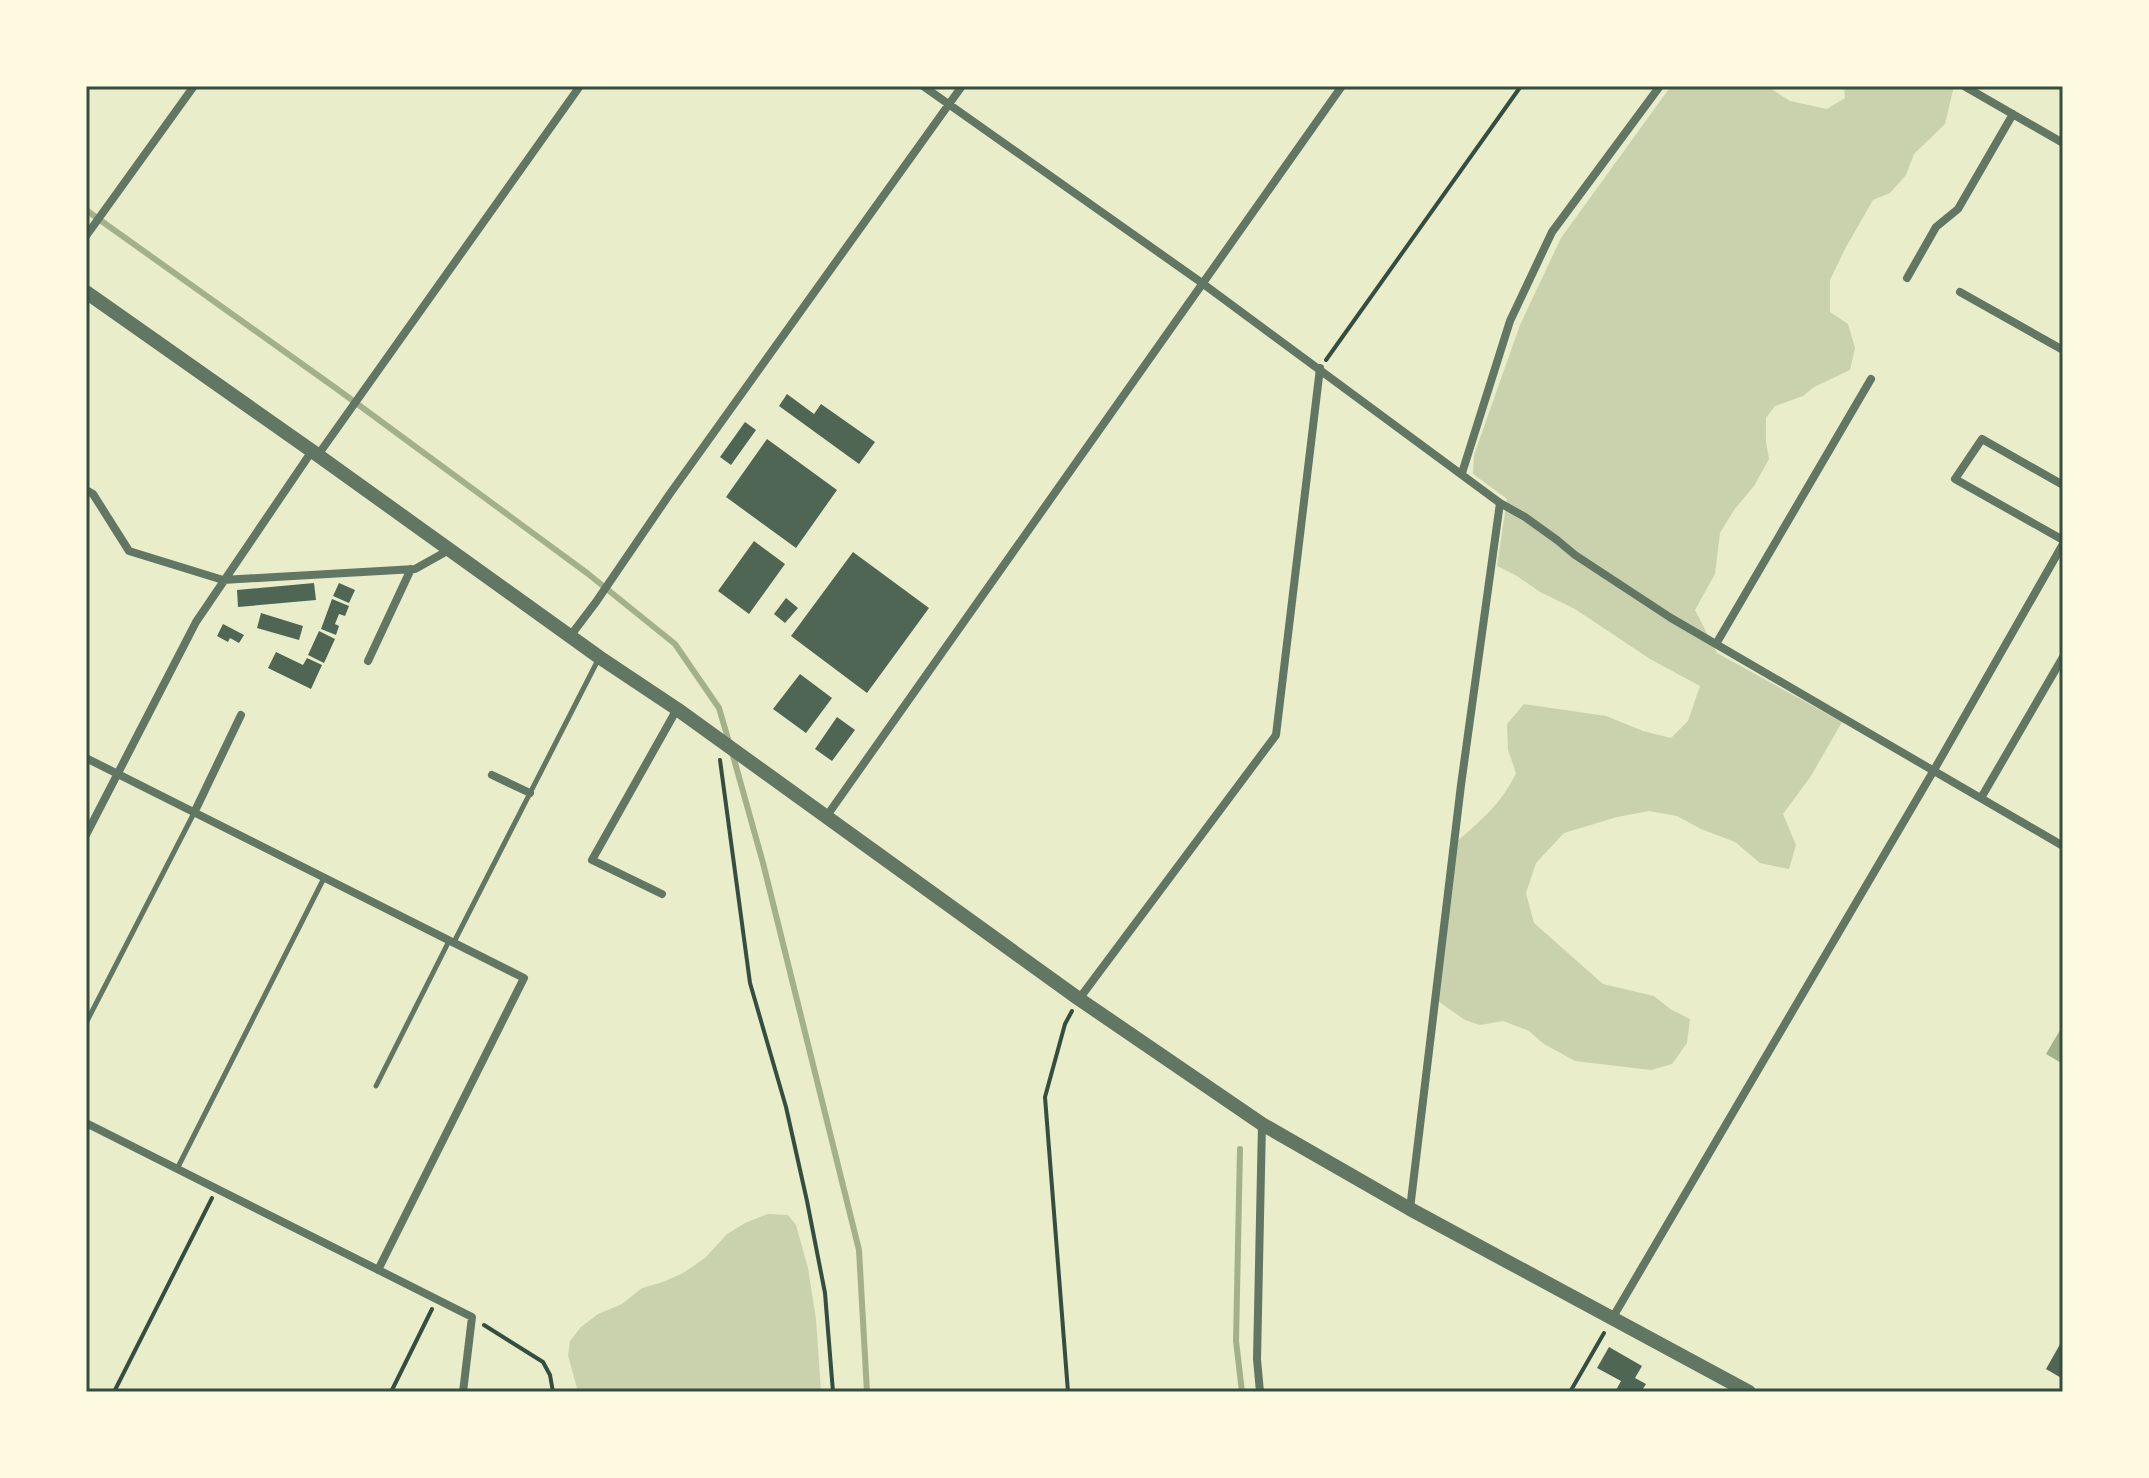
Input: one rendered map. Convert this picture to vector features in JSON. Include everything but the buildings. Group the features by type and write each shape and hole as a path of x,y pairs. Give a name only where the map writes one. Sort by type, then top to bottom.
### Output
{"street":[{"path":"86,236 194,86"},
{"path":"86,835 196,622 223,580 580,86"},
{"path":"923,86 1202,283 1575,555 1671,618 2063,846"},
{"path":"571,635 962,86"},
{"path":"826,817 1342,86"},
{"path":"1462,473 1510,321 1552,232 1660,86"},
{"path":"1964,86 2063,143"},
{"path":"1907,278 1936,227 1958,209 2013,114"},
{"path":"86,292 599,657 677,709 1079,999 1262,1124 1410,1209 1749,1392"},
{"path":"1960,292 2063,350"},
{"path":"1079,999 1276,735 1320,368"},
{"path":"1716,644 1871,379"},
{"path":"1613,1317 1934,770 2063,542 1955,479 1982,439 2063,485"},
{"path":"86,490 93,494 129,551 223,580 415,569 450,550"},
{"path":"1410,1209 1461,785 1500,503"},
{"path":"2052,563 2063,569"},
{"path":"368,661 411,569"},
{"path":"1981,798 2063,657"},
{"path":"662,894 592,860 677,709"},
{"path":"194,813 241,715"},
{"path":"86,758 524,978 378,1270"},
{"path":"492,775 530,793"},
{"path":"86,1123 472,1317 463,1392"},
{"path":"1260,1392 1257,1359 1262,1124"}],"lane":[{"path":"376,1086 599,657"},
{"path":"86,1023 194,813"},
{"path":"176,1169 324,877"}],"path":[{"path":"1320,368 1521,86"},
{"path":"717,738 750,983 786,1107 807,1201 825,1293 833,1392"},
{"path":"1068,1392 1045,1097 1065,1024 1079,999"},
{"path":"114,1392 216,1188"},
{"path":"391,1392 437,1299"},
{"path":"472,1317 543,1362 550,1375 553,1392"},
{"path":"1570,1392 1613,1317"}],"shaded area":[{"path":"1671,86 1767,86 1790,101 1827,109 1845,98 1844,86 1954,86 1945,124 1914,154 1906,175 1890,193 1873,200 1830,280 1830,312 1848,324 1855,348 1850,370 1814,387 1803,396 1775,406 1766,418 1769,459 1720,533 1715,574 1695,610 1717,653 1842,722 1811,776 1783,814 1796,845 1789,869 1760,863 1735,842 1677,816 1649,811 1564,833 1536,863 1526,893 1534,923 1603,984 1654,996 1690,1019 1687,1043 1672,1064 1651,1070 1575,1061 1544,1044 1529,1031 1503,1021 1480,1025 1465,1020 1435,999 1454,844 1497,803 1516,773 1508,750 1507,724 1524,704 1606,716 1671,738 1688,721 1700,686 1650,659 1575,609 1497,566 1507,499 1473,474 1474,455 1520,325 1561,238"},
{"path":"2063,1025 2063,1064 2046,1054"},
{"path":"768,1214 788,1215 796,1225 808,1268 816,1319 821,1392 578,1392 568,1355 570,1341 581,1327 598,1314 622,1304 642,1288 683,1273 705,1258 727,1234"}],"waterway":[{"path":"86,210 587,573 675,644 719,708 729,742"},
{"path":"732,752 763,863 859,1250 867,1392"},
{"path":"1240,1149 1236,1341 1242,1392"}]}
